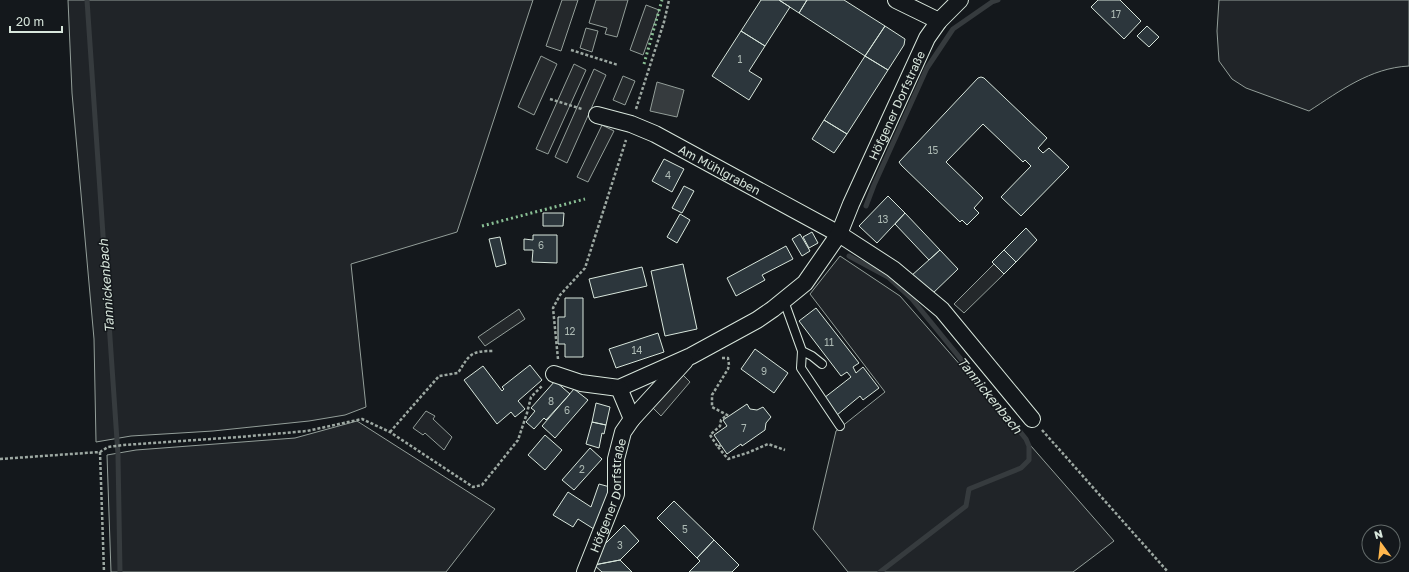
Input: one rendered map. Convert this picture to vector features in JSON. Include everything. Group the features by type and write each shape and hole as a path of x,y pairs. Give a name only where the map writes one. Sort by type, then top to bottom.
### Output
{"street":[{"path":"896,0 939,21"},
{"name":"Höfgener Dorfstraße","path":"619,388 691,356 757,320 784,301 805,282 839,234 851,204 928,38 939,21 960,0"},
{"name":"Am Mühlgraben","path":"597,114 630,124 655,134 839,234"},
{"path":"839,234 893,269 942,310 1032,419"},
{"name":"Höfgener Dorfstraße","path":"585,572 616,494 616,459 623,432 632,419 691,356"},
{"path":"557,375 581,383 619,388 632,419"}],"lane":[{"path":"784,301 802,352 800,368 840,426"},
{"path":"802,352 812,356 822,364"}],"path":[{"path":"0,459 100,452 108,447 124,445 239,438 307,431 362,420 390,432 473,487 482,485 518,440 531,397 557,375 553,308 560,295 585,268 630,124 645,85 669,0"},
{"path":"570,50 618,65"},
{"path":"550,99 597,114"},
{"path":"390,432 439,376 458,373 467,358 473,353 494,350"},
{"path":"718,358 728,358 729,365 712,395 712,407 728,416 721,420 720,426 710,435 720,446 728,459 768,444 785,450"},
{"path":"1032,419 1168,572"},
{"path":"100,452 104,572"}],"shaded area":[{"path":"68,0 533,0 457,232 351,264 366,407 345,415 309,421 213,431 131,436 96,442 94,339 72,93"},
{"path":"562,0 578,0 561,51 546,46"},
{"path":"596,0 628,0 617,37 605,34 607,28 589,23"},
{"path":"1219,0 1409,0 1409,66 1381,71 1368,76 1344,88 1309,111 1246,88 1232,79 1219,61 1217,31"},
{"path":"646,5 659,10 643,55 630,50"},
{"path":"586,28 598,31 592,52 580,48"},
{"path":"541,56 557,64 534,115 518,107"},
{"path":"574,64 586,70 548,154 536,149"},
{"path":"594,69 606,75 567,163 555,157"},
{"path":"623,76 635,81 625,105 613,100"},
{"path":"657,82 684,90 677,117 650,111"},
{"path":"602,125 614,131 588,182 577,177"},
{"path":"840,256 900,296 1114,541 1073,572 848,572 813,529 836,431 885,392 810,294"},
{"path":"994,264 1004,274 964,313 954,304"},
{"path":"519,309 525,319 485,346 478,337"},
{"path":"677,369 690,382 661,416 648,403"},
{"path":"426,411 435,416 433,419 452,437 444,450 425,433 423,435 413,428"},
{"path":"357,421 495,509 446,572 111,572 107,455 136,450 295,438"}],"building":[{"path":"761,0 779,0 790,7 765,46 741,31"},
{"path":"779,0 807,0 799,13"},
{"path":"807,0 844,0 885,26 865,56 799,13"},
{"path":"1098,0 1120,0 1141,21 1124,39 1091,7"},
{"path":"885,26 905,39 904,45 888,70 865,56"},
{"path":"1147,26 1159,37 1149,47 1137,36"},
{"path":"741,31 765,46 749,71 762,79 749,100 712,76"},
{"path":"865,56 888,70 847,134 824,120"},
{"path":"978,78 984,78 1047,138 1038,148 1043,153 1049,148 1069,167 1021,216 1001,197 1031,166 1025,160 1023,162 983,124 946,162 983,198 974,208 979,213 967,225 962,220 960,222 899,162"},
{"path":"824,120 847,134 834,153 812,139"},
{"path":"664,159 684,169 672,192 652,181"},
{"path":"684,186 694,191 682,213 672,208"},
{"path":"888,196 905,213 877,243 859,226"},
{"path":"543,213 564,213 563,226 543,226"},
{"path":"905,213 940,250 929,260 895,224"},
{"path":"680,214 690,220 677,243 667,237"},
{"path":"1026,228 1037,240 1016,262 1004,250"},
{"path":"812,232 818,243 809,248 803,237"},
{"path":"800,234 810,251 802,256 792,239"},
{"path":"533,235 557,235 557,263 532,262 533,250 524,250 524,239 533,240"},
{"path":"500,237 506,264 496,267 489,239"},
{"path":"786,246 793,259 762,275 765,280 736,296 727,278"},
{"path":"940,250 958,269 930,296 911,276"},
{"path":"1004,250 1016,262 1004,274 992,262"},
{"path":"683,264 697,329 665,336 651,271"},
{"path":"642,267 647,286 594,298 589,279"},
{"path":"565,298 583,298 583,357 565,357 565,344 558,344 558,317 565,317"},
{"path":"816,308 859,363 853,367 856,373 863,367 879,388 863,400 860,396 837,415 824,398 851,377 847,372 841,376 799,321"},
{"path":"658,333 664,352 616,368 609,349"},
{"path":"755,349 788,373 774,393 741,369"},
{"path":"530,365 542,380 518,401 525,409 515,417 511,412 497,424 464,380 483,366 502,391 504,389 502,387"},
{"path":"555,381 570,394 546,420 544,418 534,429 526,422 535,411 531,408"},
{"path":"574,389 588,400 555,438 542,426"},
{"path":"596,403 610,407 606,425 592,422"},
{"path":"747,404 750,409 757,410 763,407 771,417 766,423 765,430 742,446 741,444 727,454 714,435 727,426 723,420"},
{"path":"592,422 606,425 604,434 602,433 599,448 586,444"},
{"path":"545,435 562,450 545,470 528,455"},
{"path":"590,448 602,459 574,490 562,480"},
{"path":"599,484 610,487 597,531 578,519 573,527 553,515 568,492 591,507"},
{"path":"674,501 714,540 697,558 657,518"},
{"path":"624,525 639,541 620,560 594,565 600,549"},
{"path":"714,540 739,565 732,572 689,572 700,561 697,558"},
{"path":"620,560 632,572 602,572 594,565"}],"waterway":[{"name":"Tannickenbach","path":"87,0 118,455 120,572"},
{"name":"Tannickenbach","path":"866,206 927,68 953,29 992,2 998,0"},
{"name":"Tannickenbach","path":"849,256 888,277 912,299 1026,439 1029,446 1029,460 1021,468 969,489 966,506 880,572"}],"hedge":[{"path":"644,64 662,0"},
{"path":"482,226 585,199"}]}
